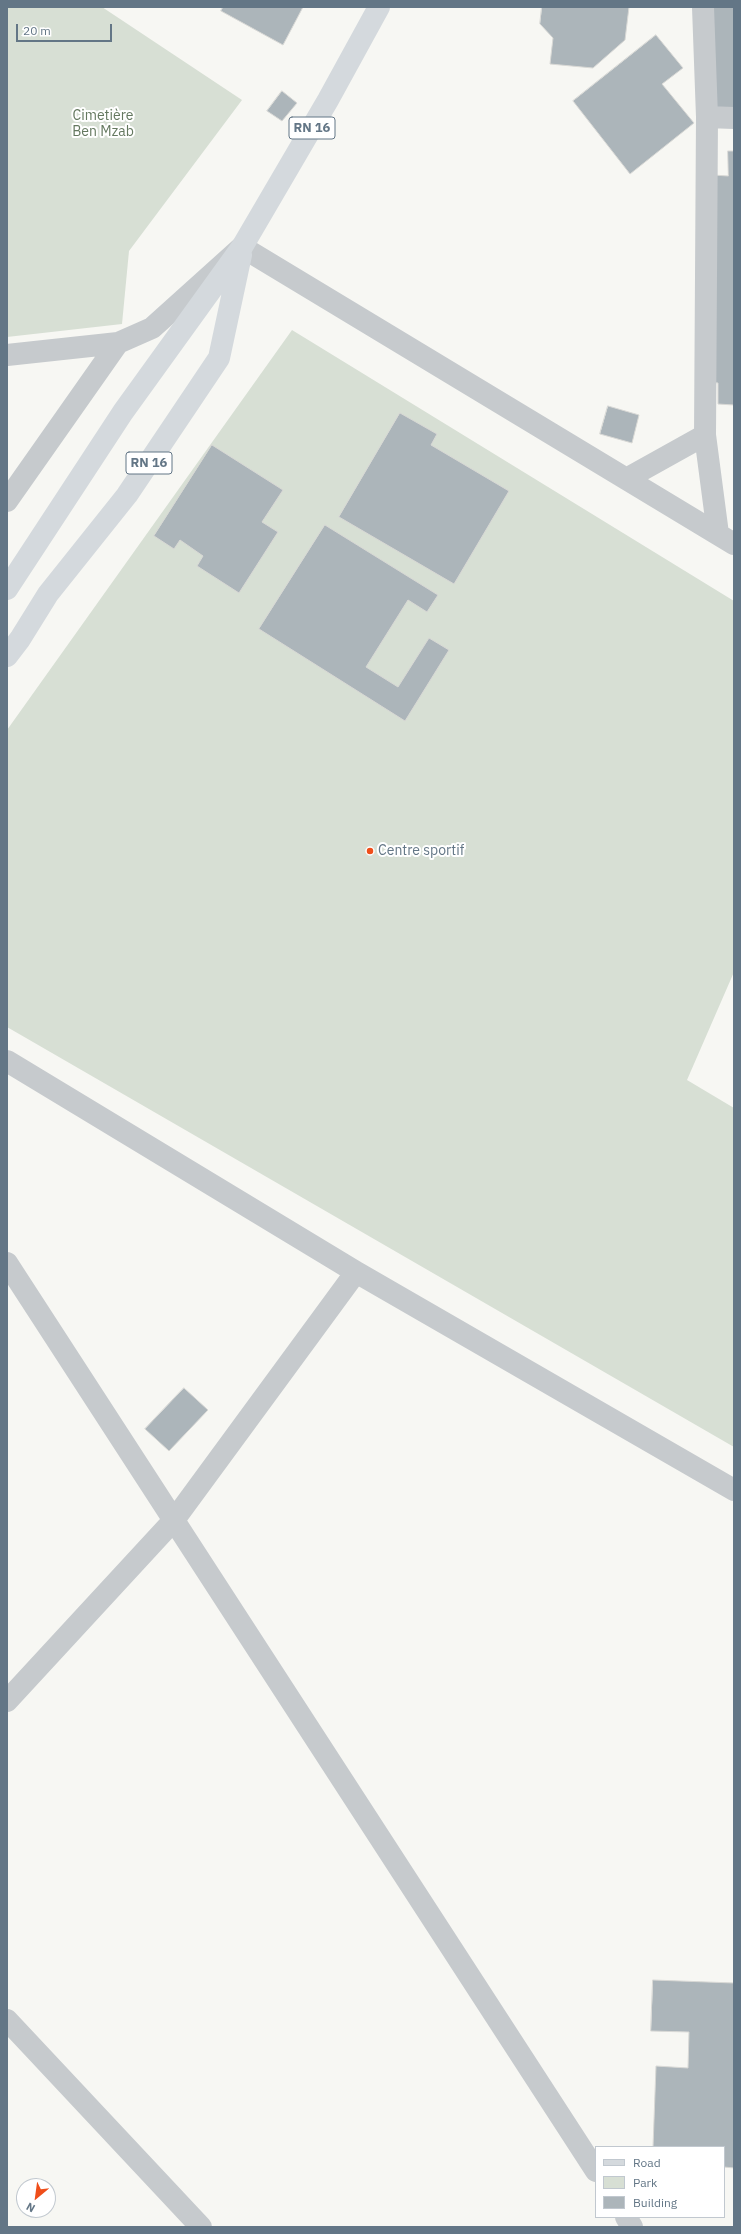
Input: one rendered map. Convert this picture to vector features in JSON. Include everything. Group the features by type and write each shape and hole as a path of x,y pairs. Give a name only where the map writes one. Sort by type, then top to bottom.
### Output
{"main road":[{"name":"RN 16","path":"7,589 123,412 242,247 328,100 379,7"},
{"name":"RN 16","path":"7,656 20,639 48,594 127,495 219,358 242,247"}],"street":[{"path":"703,7 707,117 705,435 726,539"},
{"path":"707,117 734,118"},
{"path":"7,355 118,344 152,328 242,247 726,539"},
{"path":"7,501 118,344"},
{"path":"626,479 705,435"},
{"path":"7,1061 356,1272 734,1490"},
{"path":"7,1262 595,2169"},
{"path":"7,1701 174,1520 356,1272"},
{"path":"7,2020 201,2227"},
{"path":"627,2218 632,2227"}],"green space":[{"name":"Cimetière Ben Mzab","path":"7,7 102,7 242,100 129,251 122,324 7,337"},
{"name":"Centre sportif","path":"292,330 734,601 734,972 687,1080 734,1108 734,1447 7,1027 7,730"}],"building":[{"path":"223,7 303,7 283,45 221,11"},
{"path":"542,7 629,7 625,40 593,68 550,64 553,38 540,24"},
{"path":"713,7 734,7 734,121 707,119"},
{"path":"656,35 683,68 662,84 694,123 630,174 573,101"},
{"path":"282,91 297,103 282,121 267,111"},
{"path":"728,151 734,151 734,405 718,404 718,383 711,382 713,175 728,176"},
{"path":"608,406 639,415 632,443 600,434"},
{"path":"400,413 437,434 431,445 509,491 454,584 339,517"},
{"path":"212,445 283,490 262,522 278,532 239,593 197,566 203,556 180,540 174,549 154,536"},
{"path":"325,525 438,595 427,612 408,600 366,667 398,687 429,638 449,650 405,721 259,629"},
{"path":"184,1388 208,1410 169,1451 145,1429"},
{"path":"653,1980 734,1983 734,2168 725,2167 725,2146 653,2146 656,2066 688,2068 689,2032 651,2031"}],"place":[{"name":"Centre sportif","path":"370,851"}]}
